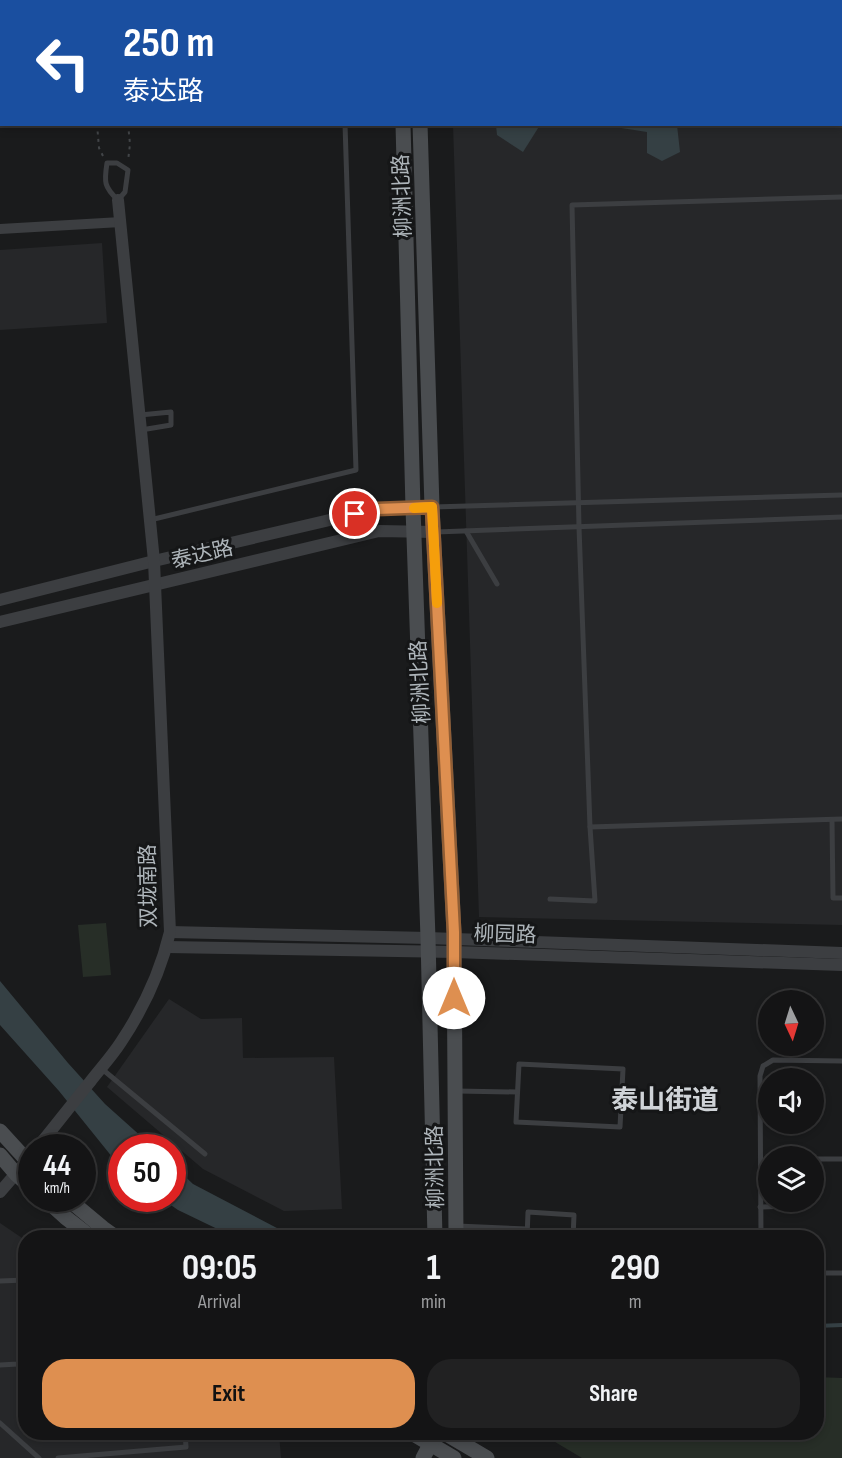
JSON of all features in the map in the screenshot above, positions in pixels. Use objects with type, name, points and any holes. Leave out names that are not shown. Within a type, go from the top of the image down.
[{"type":"main road","name":"柳洲北路","points":[[403,126],[435,1230]]},
{"type":"main road","name":"柳洲北路","points":[[420,126],[433,532],[454,946],[456,1230]]},
{"type":"main road","points":[[0,1131],[18,1149]]},
{"type":"main road","points":[[0,1155],[16,1174]]},
{"type":"main road","points":[[61,1212],[82,1230]]},
{"type":"main road","points":[[84,1212],[106,1230]]},
{"type":"main road","points":[[430,1445],[459,1448],[487,1458]]},
{"type":"street","name":"双垅南路","points":[[48,1134],[122,1041],[154,981],[167,947],[170,932],[154,561],[118,200]]},
{"type":"street","points":[[0,230],[121,222]]},
{"type":"street","name":"泰达路","points":[[0,600],[377,509],[432,507]]},
{"type":"street","name":"泰达路","points":[[0,622],[379,531],[433,532]]},
{"type":"street","name":"柳园路","points":[[170,932],[842,965]]},
{"type":"street","name":"柳园路","points":[[167,947],[428,945]]},
{"type":"street","name":"柳园路","points":[[454,946],[842,953]]},
{"type":"street","points":[[0,1192],[16,1174]]},
{"type":"lane","points":[[150,520],[356,470],[345,126]]},
{"type":"lane","points":[[107,163],[117,163],[128,170],[125,192],[118,200],[108,190],[105,176],[107,163]]},
{"type":"lane","points":[[550,899],[595,901],[590,828],[578,503],[572,206],[842,197]]},
{"type":"lane","points":[[140,415],[171,412],[171,425],[141,430]]},
{"type":"lane","points":[[432,507],[842,495]]},
{"type":"lane","points":[[433,532],[842,517]]},
{"type":"lane","points":[[466,531],[497,585]]},
{"type":"lane","points":[[590,828],[842,819]]},
{"type":"lane","points":[[832,820],[833,898],[842,898]]},
{"type":"lane","points":[[760,1146],[760,1076],[763,1066],[773,1060],[842,1061]]},
{"type":"lane","points":[[519,1064],[623,1069],[620,1127],[516,1122],[517,1092],[519,1064]]},
{"type":"lane","points":[[99,1071],[205,1154]]},
{"type":"lane","points":[[455,1091],[517,1092]]},
{"type":"lane","points":[[824,1159],[842,1159]]},
{"type":"lane","points":[[503,1230],[527,1229],[528,1212],[574,1215],[573,1230]]},
{"type":"lane","points":[[760,1212],[760,1230]]},
{"type":"lane","points":[[824,1273],[842,1273]]},
{"type":"lane","points":[[0,1281],[18,1280]]},
{"type":"lane","points":[[0,1365],[18,1364]]},
{"type":"lane","points":[[0,1423],[18,1439]]},
{"type":"lane","points":[[19,1440],[39,1458]]},
{"type":"lane","points":[[58,1458],[186,1447],[186,1440]]},
{"type":"path","points":[[97,126],[99,148],[107,163]]},
{"type":"path","points":[[128,126],[130,144],[128,170]]},
{"type":"shaded area","points":[[453,126],[842,126],[842,925],[479,917]]},
{"type":"shaded area","points":[[496,126],[539,126],[523,152],[497,135]]},
{"type":"shaded area","points":[[608,126],[677,126],[680,152],[662,161],[647,153],[647,132]]},
{"type":"shaded area","points":[[102,243],[107,323],[0,330],[0,250]]},
{"type":"shaded area","points":[[106,923],[111,975],[83,977],[78,925]]},
{"type":"shaded area","points":[[0,981],[105,1104],[138,1134],[108,1134],[108,1152],[96,1134],[0,1025]]},
{"type":"shaded area","points":[[169,999],[201,1019],[242,1018],[243,1058],[334,1057],[342,1209],[284,1211],[203,1169],[186,1154],[186,1134],[162,1134],[107,1087]]},
{"type":"shaded area","points":[[186,1177],[193,1184],[281,1230],[219,1230],[182,1212],[186,1212]]},
{"type":"shaded area","points":[[0,1223],[18,1235],[18,1440],[280,1440],[281,1458],[0,1458]]},
{"type":"shaded area","points":[[824,1377],[842,1378],[842,1458],[582,1458],[552,1440],[824,1440]]},
{"type":"waterway","points":[[824,1326],[842,1325]]},
{"type":"slow traffic","points":[[414,508],[432,507],[437,603]]},
{"type":"district","name":"泰山街道","points":[[665,1100]]},
{"type":"route","points":[[355,514],[377,509],[432,507],[454,932],[454,998]]}]
